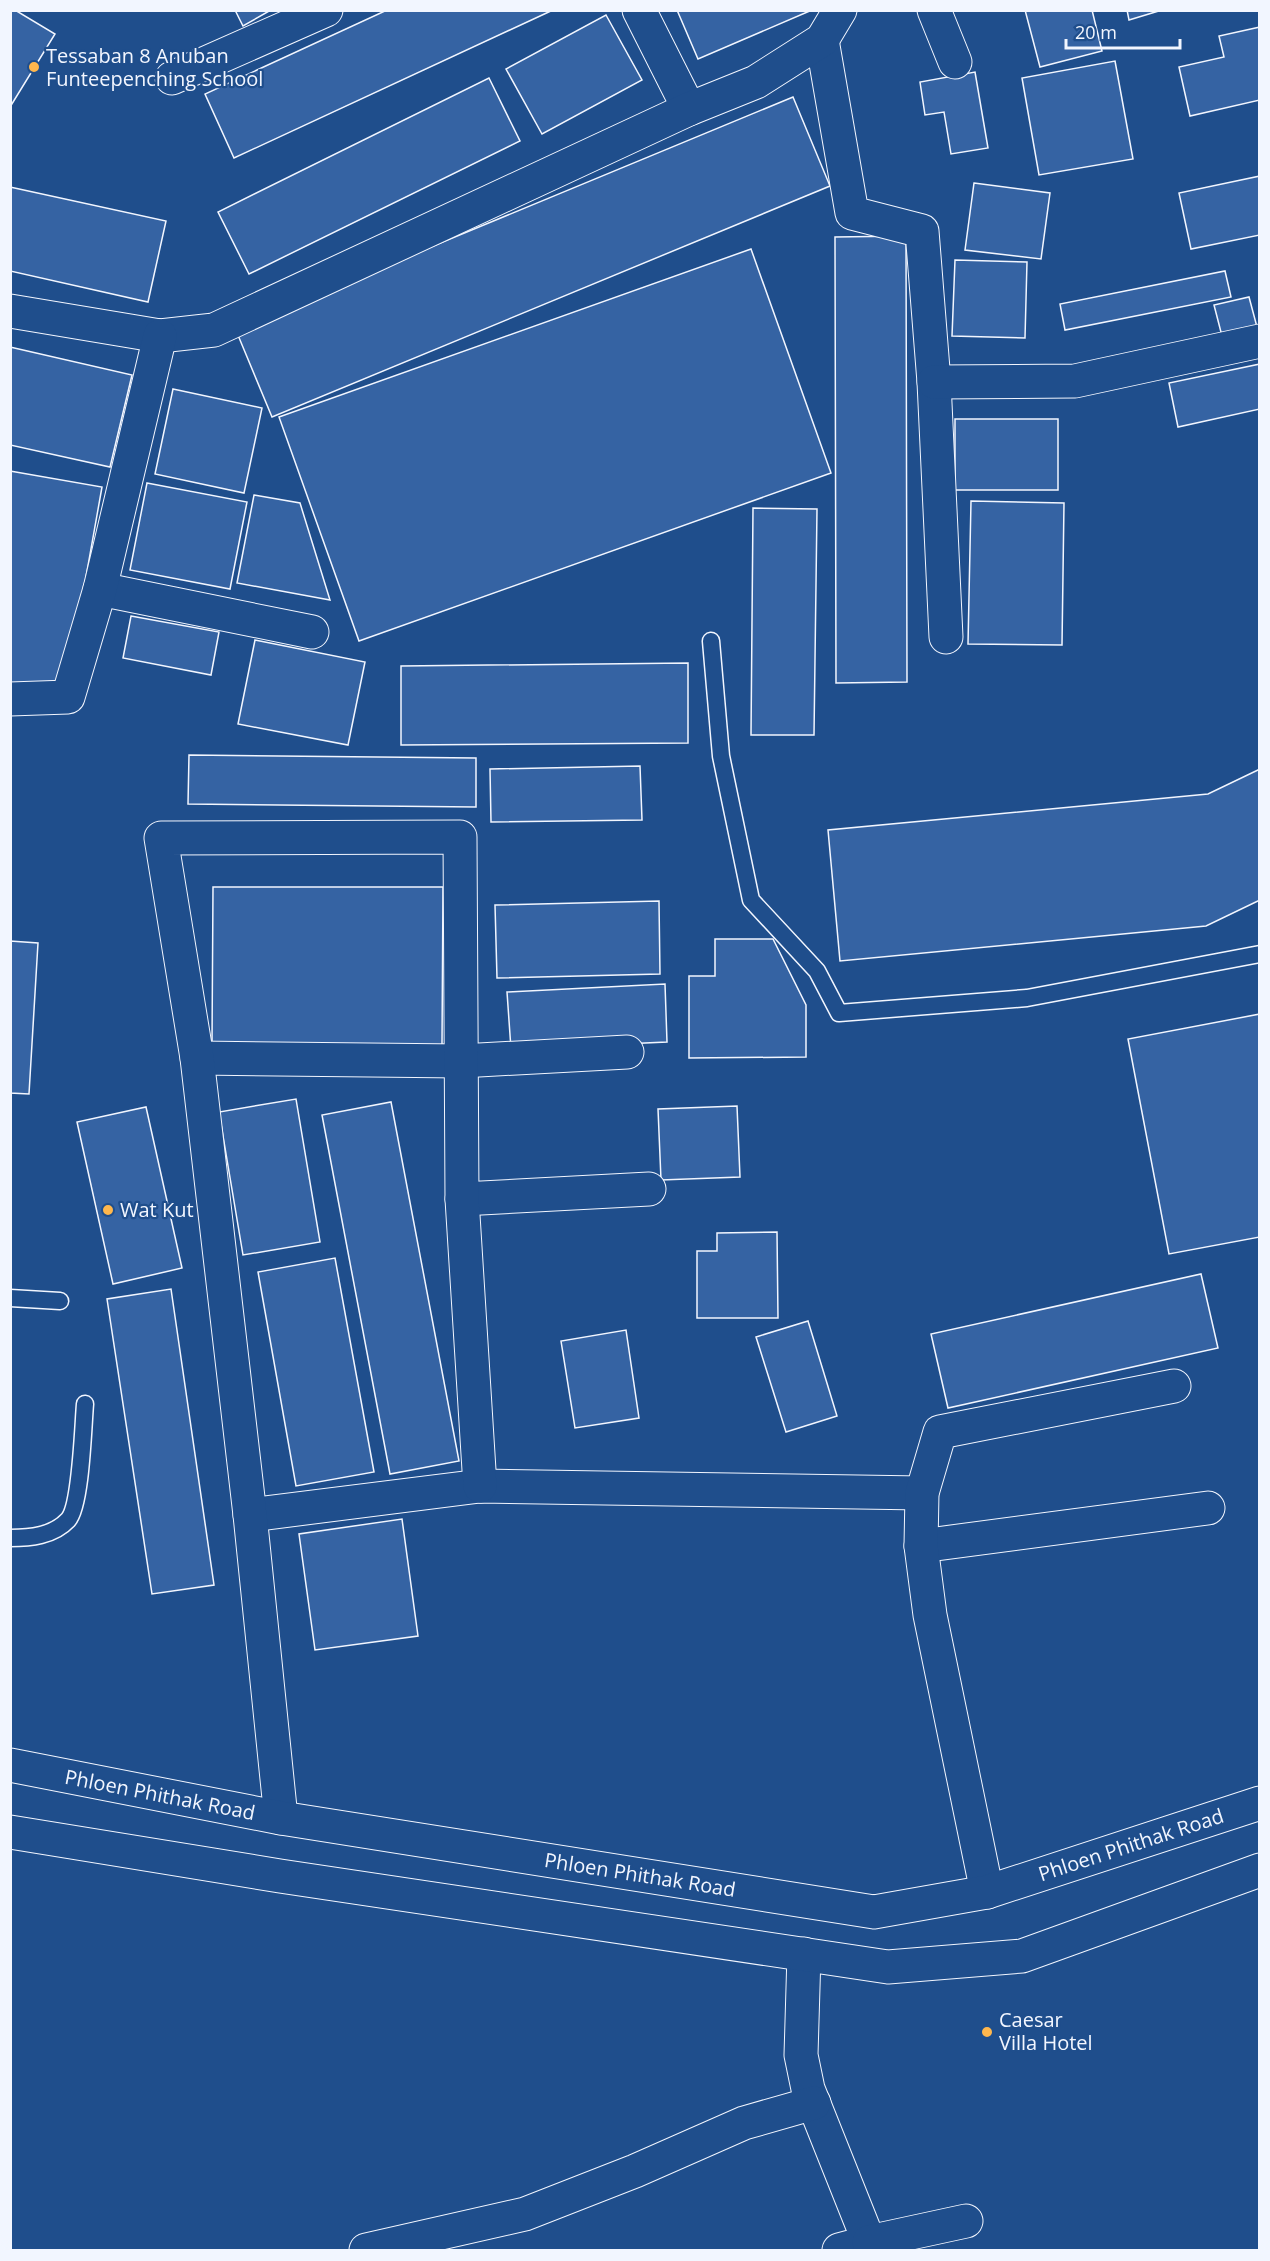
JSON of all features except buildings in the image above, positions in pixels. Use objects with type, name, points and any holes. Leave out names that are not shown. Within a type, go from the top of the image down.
[{"type":"street","points":[[172,78],[326,10]]},
{"type":"street","points":[[639,10],[689,110]]},
{"type":"street","points":[[10,311],[160,336],[214,330],[689,110],[756,82],[822,40],[840,10]]},
{"type":"street","points":[[934,10],[956,62]]},
{"type":"street","points":[[822,40],[852,213],[922,231],[934,382],[946,637]]},
{"type":"street","points":[[10,699],[68,697],[100,589],[160,336]]},
{"type":"street","points":[[934,382],[1075,381],[1260,341]]},
{"type":"street","points":[[100,589],[312,632]]},
{"type":"street","points":[[281,1818],[250,1515],[197,1058],[161,838],[460,837],[462,1199],[480,1486]]},
{"type":"street","points":[[197,1058],[461,1061],[627,1052]]},
{"type":"street","points":[[462,1199],[649,1189]]},
{"type":"street","points":[[987,1892],[930,1615],[921,1546],[922,1493],[940,1432],[1174,1386]]},
{"type":"street","points":[[250,1515],[480,1486],[922,1493]]},
{"type":"street","points":[[921,1546],[1208,1508]]},
{"type":"street","name":"Phloen Phithak Road","points":[[10,1765],[281,1818],[874,1912],[987,1892],[1260,1803]]},
{"type":"street","points":[[10,1832],[280,1876],[888,1967],[1022,1956],[1260,1870]]},
{"type":"street","points":[[804,1954],[801,2055],[808,2089],[814,2103],[854,2246],[966,2221]]},
{"type":"street","points":[[366,2250],[525,2214],[635,2171],[744,2123],[814,2103]]},
{"type":"lane","points":[[711,641],[721,756],[751,900],[817,971],[838,1013],[1027,998],[1260,954]]},
{"type":"lane","points":[[10,1298],[60,1301]]},
{"type":"lane","points":[[10,1538],[48,1534],[69,1519],[77,1495],[85,1404]]},
{"type":"place","name":"Tessaban 8 Anuban Funteepenching School","points":[[34,67]]},
{"type":"place","name":"Wat Kut","points":[[108,1210]]},
{"type":"place","name":"Caesar Villa Hotel","points":[[987,2032]]}]
